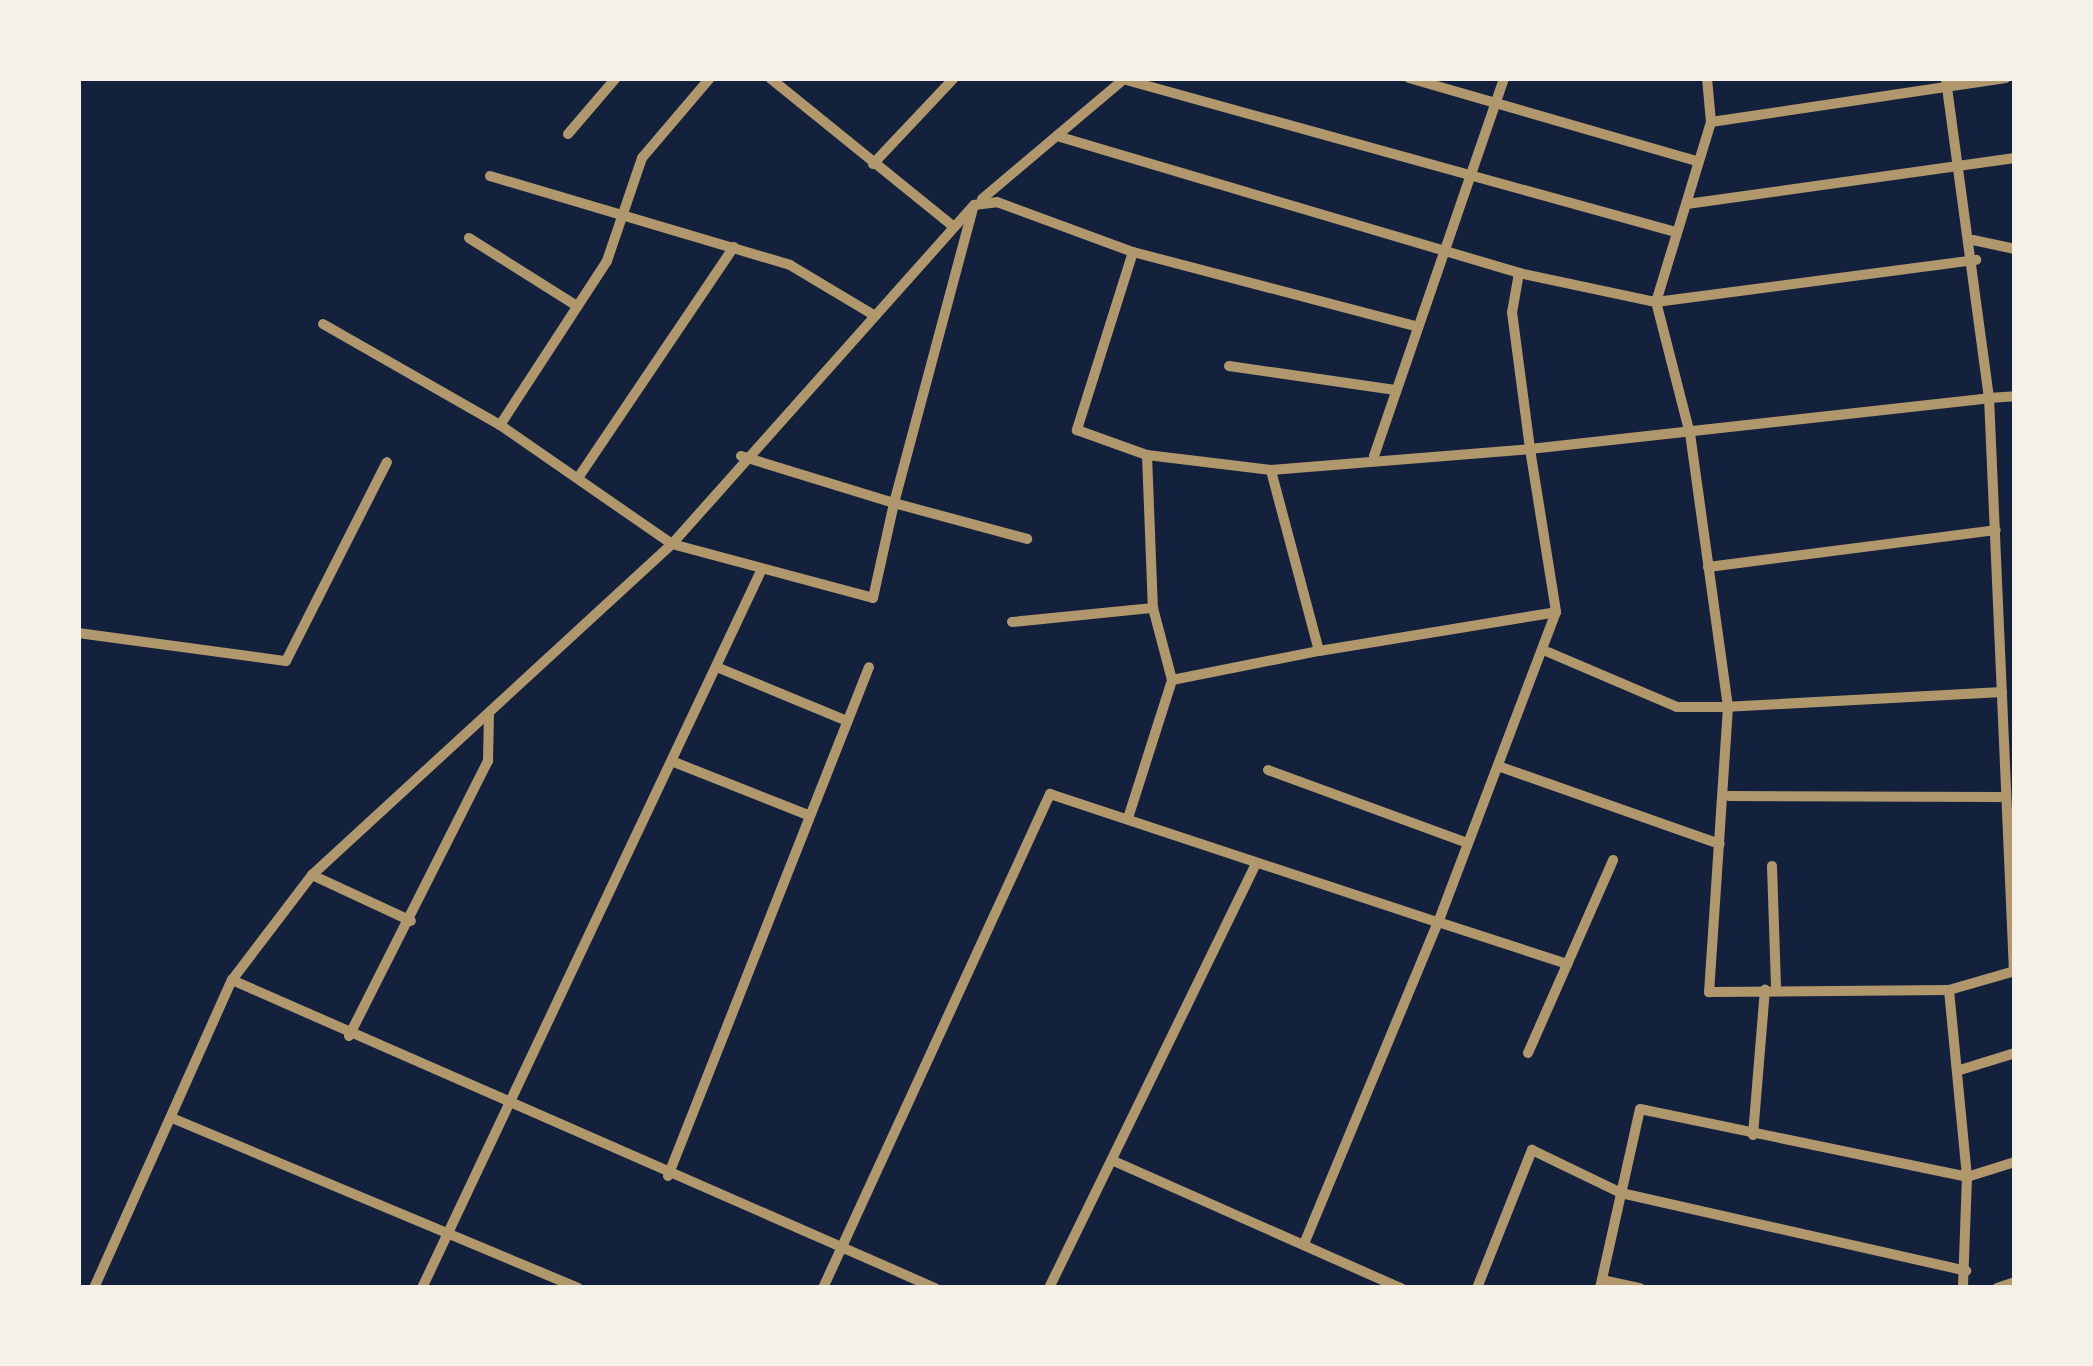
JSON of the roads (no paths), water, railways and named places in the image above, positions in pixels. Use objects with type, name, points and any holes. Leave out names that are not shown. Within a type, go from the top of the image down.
[{"type":"street","points":[[568,134],[616,78]]},
{"type":"street","points":[[500,425],[578,306],[629,216],[642,158],[710,78]]},
{"type":"street","points":[[770,78],[952,226]]},
{"type":"street","points":[[873,164],[954,78]]},
{"type":"street","points":[[1408,78],[1697,161]]},
{"type":"street","points":[[1374,456],[1439,250],[1478,172],[1504,78]]},
{"type":"street","points":[[1707,78],[1711,122],[1656,302],[1690,434],[1728,707],[1730,796],[1720,844],[1709,992],[1948,990],[2014,972],[2000,797],[2002,692],[1989,398],[1976,260],[1946,81]]},
{"type":"street","points":[[1711,122],[1946,81],[2006,78]]},
{"type":"street","points":[[94,1288],[232,980],[312,875],[672,544],[741,456],[952,226],[1122,79],[1478,172],[1676,232]]},
{"type":"street","points":[[1057,136],[1519,273],[1656,302],[1976,260]]},
{"type":"street","points":[[1687,204],[2015,158]]},
{"type":"street","points":[[490,176],[734,247],[872,314]]},
{"type":"street","points":[[978,202],[1132,251],[1415,326]]},
{"type":"street","points":[[323,324],[580,475],[672,544],[760,572],[873,598],[978,202]]},
{"type":"street","points":[[470,238],[578,306]]},
{"type":"street","points":[[1973,241],[2015,249]]},
{"type":"street","points":[[580,475],[734,247]]},
{"type":"street","points":[[1132,251],[1074,418],[1084,436],[1147,455],[1271,470],[1374,456],[1530,449],[1690,434],[2015,396]]},
{"type":"street","points":[[1305,1241],[1548,652],[1556,612],[1512,312],[1519,273]]},
{"type":"street","points":[[1229,366],[1395,389]]},
{"type":"street","points":[[1129,815],[1172,680],[1153,608],[1147,455]]},
{"type":"street","points":[[741,456],[1027,539]]},
{"type":"street","points":[[78,633],[286,661],[386,462]]},
{"type":"street","points":[[1271,470],[1319,651]]},
{"type":"street","points":[[1708,566],[1996,530]]},
{"type":"street","points":[[422,1288],[719,668],[760,572]]},
{"type":"street","points":[[1012,622],[1153,608]]},
{"type":"street","points":[[1172,680],[1556,612]]},
{"type":"street","points":[[1548,652],[1677,706],[2002,692]]},
{"type":"street","points":[[668,1176],[869,667]]},
{"type":"street","points":[[719,668],[847,721]]},
{"type":"street","points":[[350,1036],[492,752],[489,714]]},
{"type":"street","points":[[674,762],[808,814]]},
{"type":"street","points":[[1498,766],[1720,844]]},
{"type":"street","points":[[1268,770],[1467,843]]},
{"type":"street","points":[[823,1288],[845,1251],[1050,794],[1129,815],[1256,863],[1567,964]]},
{"type":"street","points":[[1730,796],[2000,797]]},
{"type":"street","points":[[1528,1053],[1612,860]]},
{"type":"street","points":[[1049,1288],[1116,1162],[1256,863]]},
{"type":"street","points":[[1753,1135],[1771,989],[1772,866]]},
{"type":"street","points":[[312,875],[410,921]]},
{"type":"street","points":[[232,980],[668,1176],[935,1288]]},
{"type":"street","points":[[1948,990],[1960,1070],[1967,1177],[1964,1288]]},
{"type":"street","points":[[1960,1070],[2015,1053]]},
{"type":"street","points":[[1640,1288],[1601,1284],[1640,1109],[1967,1177],[2015,1162]]},
{"type":"street","points":[[172,1118],[448,1228],[578,1288]]},
{"type":"street","points":[[1477,1288],[1532,1150],[1621,1193],[1966,1271]]},
{"type":"street","points":[[1116,1162],[1305,1241],[1401,1288]]},
{"type":"street","points":[[1997,1288],[2015,1282]]}]
